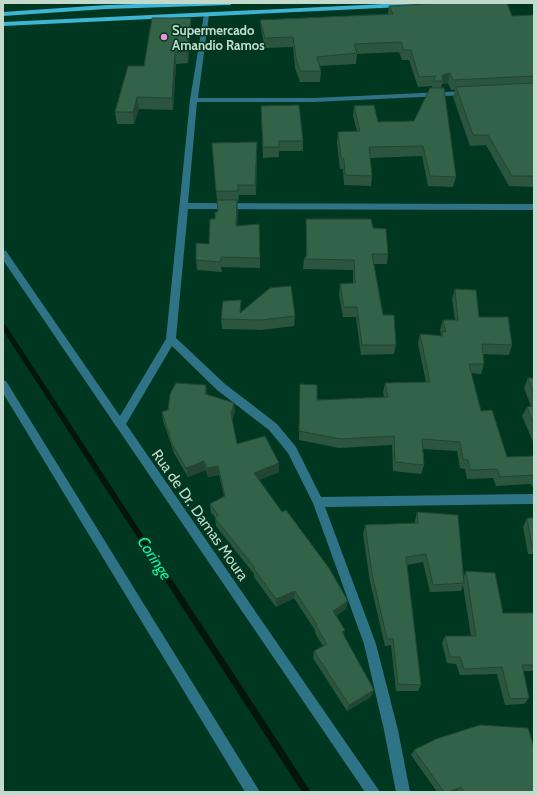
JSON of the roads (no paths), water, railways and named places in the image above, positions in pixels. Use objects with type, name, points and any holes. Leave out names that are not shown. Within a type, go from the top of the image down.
[{"type":"main road","points":[[3,14],[106,5],[230,3]]},
{"type":"main road","points":[[3,24],[444,3]]},
{"type":"street","points":[[120,425],[171,339],[194,100],[206,15]]},
{"type":"street","points":[[194,100],[313,100],[471,93]]},
{"type":"street","points":[[185,206],[534,207]]},
{"type":"street","name":"Rua de Dr. Damas Moura","points":[[3,253],[373,792]]},
{"type":"street","points":[[171,339],[221,387],[273,427],[292,450],[318,502],[370,644],[391,730],[403,792]]},
{"type":"street","points":[[3,384],[253,792]]},
{"type":"street","points":[[318,502],[534,499]]},
{"type":"waterway","name":"Coringe","points":[[3,325],[307,792]]},
{"type":"place","name":"Supermercado Amandio Ramos","points":[[164,37]]}]
